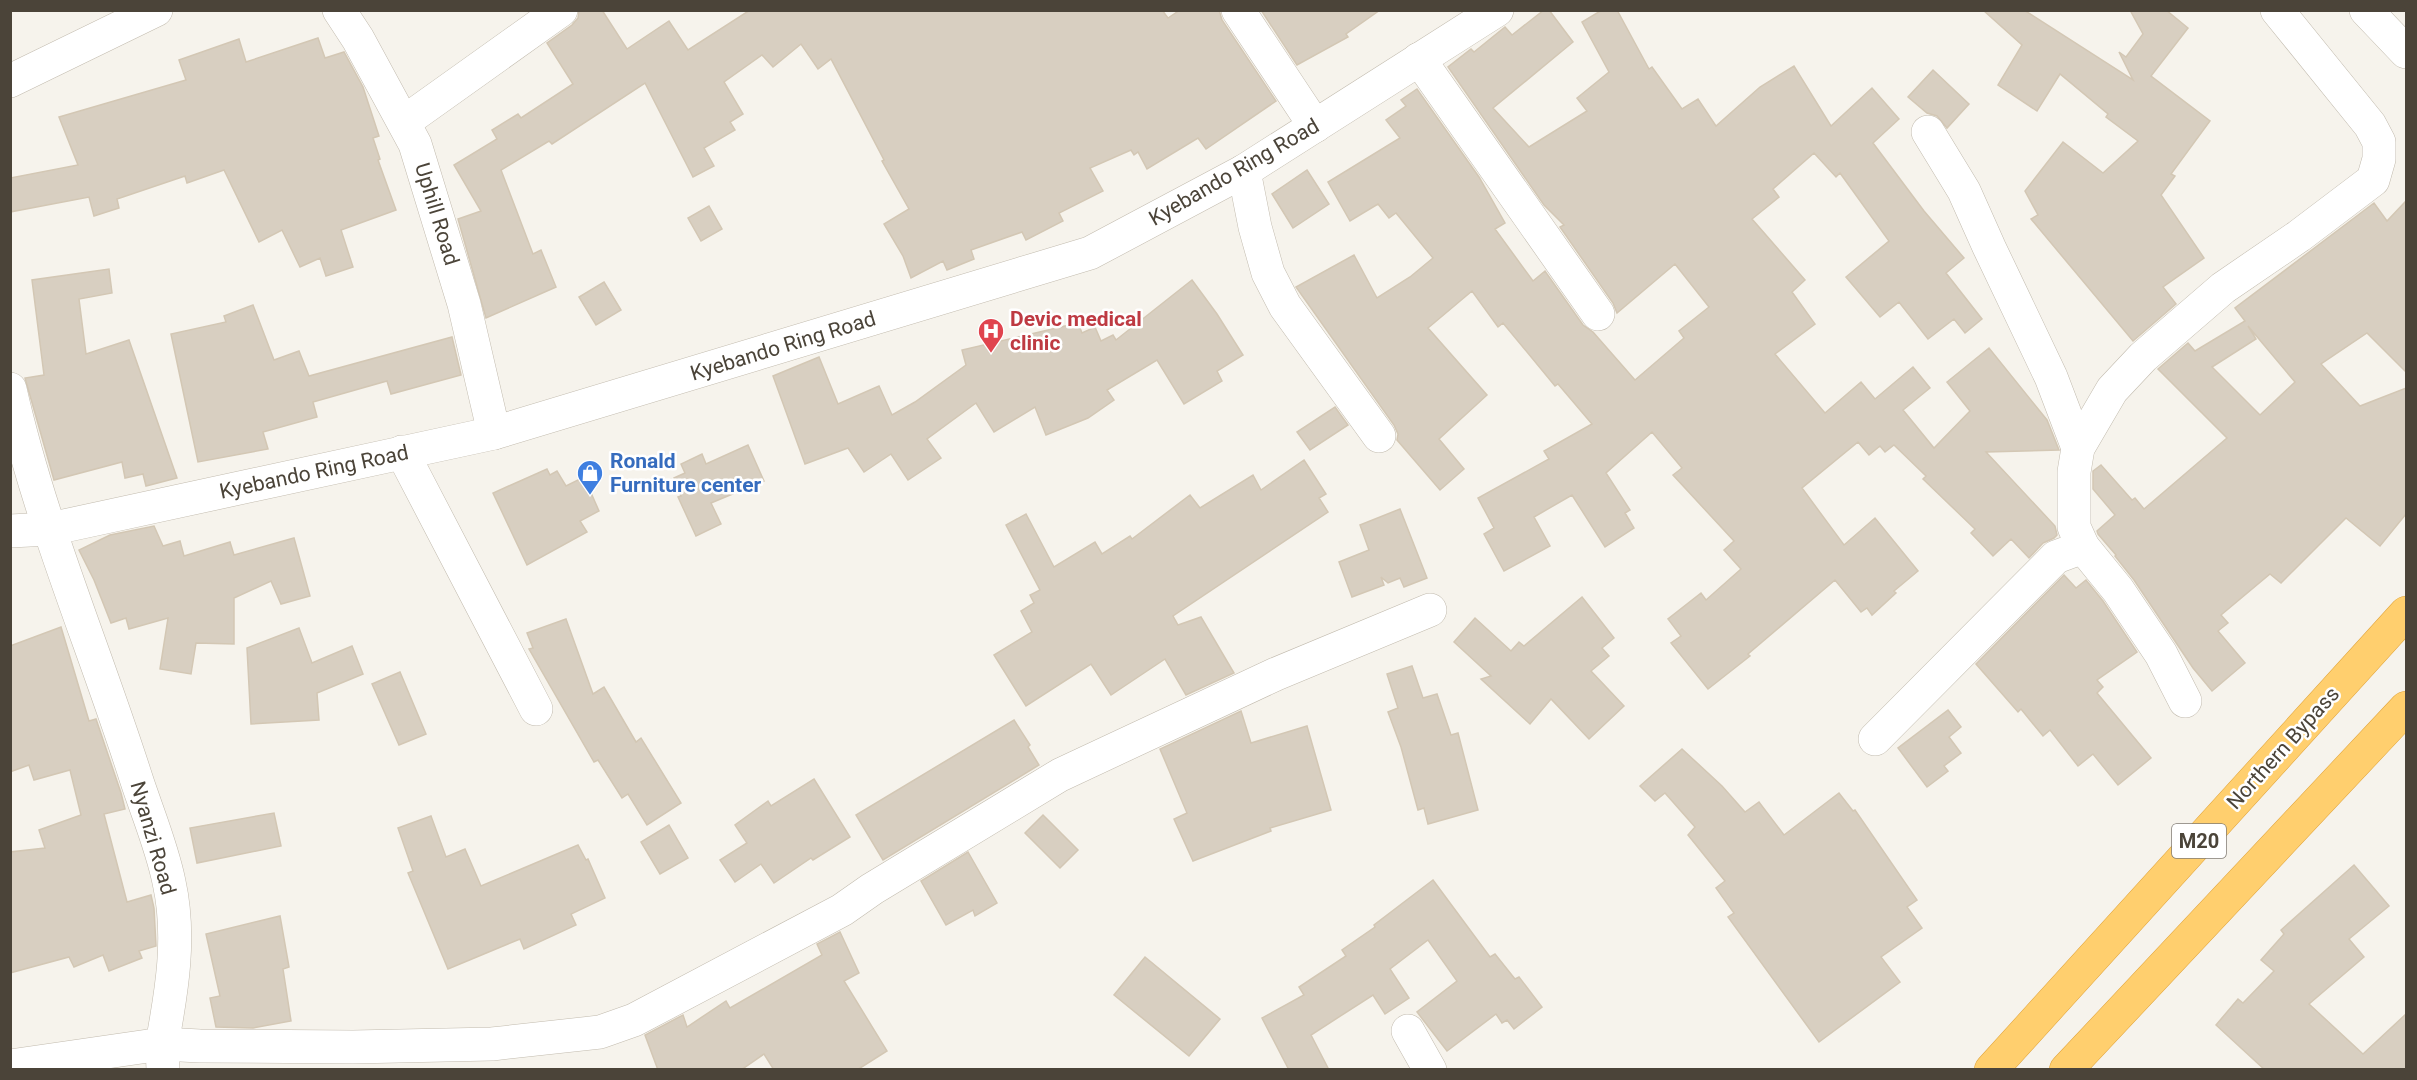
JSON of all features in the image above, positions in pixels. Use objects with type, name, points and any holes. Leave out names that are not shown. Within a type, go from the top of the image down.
[{"type":"highway","name":"Northern Bypass","points":[[1991,1070],[2406,613]]},
{"type":"highway","name":"M20","points":[[2066,1070],[2406,708]]},
{"type":"street","points":[[10,81],[156,10]]},
{"type":"street","name":"Uphill Road","points":[[339,10],[358,39],[415,144],[464,304],[494,433]]},
{"type":"street","points":[[404,122],[561,10]]},
{"type":"street","points":[[1238,10],[1316,126]]},
{"type":"street","name":"Kyebando Ring Road","points":[[10,531],[50,529],[494,433],[1090,253],[1244,171],[1497,10]]},
{"type":"street","points":[[2185,701],[2161,654],[2118,590],[2083,547],[2074,527],[2074,472],[2078,448],[2112,390],[2143,357],[2223,288],[2299,236],[2373,180],[2379,159],[2379,142],[2370,125],[2277,10]]},
{"type":"street","points":[[2366,10],[2406,52]]},
{"type":"street","points":[[1419,59],[1598,314]]},
{"type":"street","points":[[1928,132],[1964,190],[2051,377],[2078,448]]},
{"type":"street","points":[[1244,171],[1255,226],[1268,273],[1285,306],[1379,435]]},
{"type":"street","name":"Nyanzi Road","points":[[10,389],[50,529],[118,722],[169,882],[175,939],[174,985],[163,1057]]},
{"type":"street","points":[[402,452],[536,709]]},
{"type":"street","points":[[1875,739],[2056,557],[2083,547]]},
{"type":"street","points":[[10,1066],[341,1047],[492,1044],[600,1032],[634,1020],[842,910],[872,889],[1060,775],[1276,674],[1431,610]]},
{"type":"street","points":[[1408,1031],[1430,1070]]},
{"type":"building","points":[[579,10],[602,10],[627,49],[669,21],[688,50],[750,10],[1162,10],[1168,18],[1180,10],[1219,10],[1222,20],[1276,101],[1206,149],[1198,138],[1147,169],[1138,152],[1134,155],[1131,150],[1090,168],[1103,191],[1059,213],[1063,221],[1026,240],[1022,232],[971,250],[974,259],[947,270],[943,261],[911,278],[903,256],[884,224],[909,209],[882,161],[884,160],[831,59],[818,69],[801,44],[773,67],[762,55],[724,82],[743,114],[730,122],[735,130],[704,148],[714,166],[693,177],[645,83],[552,144],[549,141],[501,170],[533,254],[541,250],[556,287],[486,318],[458,219],[481,211],[454,165],[497,139],[492,130],[518,114],[521,118],[573,84],[547,43],[572,25],[578,18]]},
{"type":"building","points":[[1261,10],[1380,10],[1346,34],[1348,37],[1297,65]]},
{"type":"building","points":[[1544,10],[1549,10],[1573,42],[1493,108],[1529,147],[1587,111],[1577,98],[1609,72],[1582,22],[1602,10],[1617,10],[1649,69],[1652,67],[1682,109],[1698,99],[1716,126],[1760,87],[1794,66],[1831,126],[1872,88],[1899,119],[1873,143],[1924,211],[1964,258],[1946,273],[1982,319],[1965,333],[1954,319],[1928,339],[1899,302],[1880,317],[1846,277],[1889,241],[1840,173],[1836,177],[1814,153],[1773,189],[1779,197],[1752,219],[1805,280],[1792,292],[1815,324],[1775,354],[1825,413],[1861,382],[1875,399],[1913,367],[1930,388],[1903,410],[1934,448],[1970,411],[1947,382],[1989,348],[2047,420],[2059,450],[1986,452],[2055,526],[2057,535],[2054,538],[2043,543],[2029,558],[2011,539],[1993,556],[1971,533],[1975,529],[1923,479],[1926,476],[1894,445],[1885,452],[1880,446],[1869,455],[1858,442],[1802,488],[1844,545],[1875,518],[1918,571],[1894,591],[1896,593],[1872,615],[1867,608],[1861,612],[1835,580],[1748,654],[1750,656],[1708,689],[1671,643],[1681,636],[1668,619],[1701,593],[1706,600],[1741,569],[1724,550],[1734,541],[1673,475],[1682,468],[1652,432],[1606,473],[1630,510],[1625,513],[1634,528],[1605,547],[1572,495],[1534,517],[1550,546],[1504,571],[1484,534],[1494,528],[1478,498],[1549,459],[1544,451],[1592,424],[1558,384],[1555,386],[1503,323],[1498,327],[1472,291],[1428,328],[1487,395],[1439,439],[1464,469],[1440,490],[1397,440],[1398,434],[1394,425],[1296,287],[1354,255],[1377,298],[1410,277],[1433,258],[1396,213],[1389,218],[1378,204],[1350,221],[1328,182],[1400,138],[1386,120],[1406,106],[1401,100],[1417,89],[1479,177],[1505,223],[1495,229],[1533,281],[1545,271],[1583,325],[1593,332],[1635,380],[1684,338],[1679,331],[1709,307],[1675,264],[1617,313],[1613,303],[1560,227],[1564,225],[1544,205],[1448,67],[1471,49],[1474,52],[1505,27],[1512,35]]},
{"type":"building","points":[[1983,10],[2024,10],[2133,80],[2119,52],[2126,57],[2143,34],[2130,10],[2166,10],[2188,28],[2151,76],[2210,121],[2171,174],[2175,176],[2161,195],[2204,258],[2163,287],[2176,304],[2133,341],[2031,219],[2038,215],[2025,191],[2063,142],[2103,173],[2138,141],[2106,117],[2108,114],[2060,74],[2037,111],[1998,85],[2022,45]]},
{"type":"building","points":[[318,38],[325,58],[344,52],[363,87],[379,136],[373,138],[380,159],[378,160],[396,210],[341,230],[353,267],[326,276],[320,258],[300,267],[282,230],[259,242],[224,170],[187,183],[185,176],[117,199],[119,208],[94,216],[89,197],[10,212],[10,178],[78,165],[59,117],[186,80],[179,60],[239,39],[246,62]]},
{"type":"building","points":[[1933,70],[1969,104],[1947,128],[1937,116],[1927,113],[1908,97]]},
{"type":"building","points":[[1307,170],[1329,204],[1293,228],[1272,194]]},
{"type":"building","points":[[2406,201],[2406,372],[2367,333],[2321,364],[2360,406],[2406,388],[2406,514],[2380,546],[2346,518],[2281,583],[2270,574],[2221,615],[2228,623],[2218,631],[2245,663],[2212,691],[2193,668],[2116,555],[2098,534],[2097,531],[2115,515],[2093,489],[2093,471],[2101,465],[2132,500],[2135,498],[2144,509],[2227,438],[2158,369],[2188,343],[2195,351],[2245,321],[2235,308],[2374,203],[2387,221]],"holes":[[[2248,326],[2295,382],[2260,415],[2212,367],[2256,339]]]},
{"type":"building","points":[[709,206],[722,229],[701,241],[688,218]]},
{"type":"building","points":[[109,269],[112,293],[79,299],[86,354],[129,340],[177,478],[146,486],[143,474],[125,478],[122,462],[54,480],[25,378],[44,375],[32,280]]},
{"type":"building","points":[[1192,280],[1243,355],[1217,371],[1222,381],[1184,404],[1157,360],[1107,390],[1114,400],[1088,418],[1046,435],[1035,407],[994,432],[976,403],[927,439],[941,458],[908,480],[891,454],[864,472],[848,448],[805,464],[773,376],[819,357],[838,404],[879,386],[892,415],[915,402],[966,365],[962,350],[1078,323],[1082,333],[1095,327],[1101,341],[1113,335],[1116,340]]},
{"type":"building","points":[[604,282],[621,310],[596,325],[579,297]]},
{"type":"building","points":[[253,305],[274,360],[299,351],[309,376],[452,337],[461,375],[391,394],[387,381],[313,402],[317,417],[263,432],[268,449],[198,462],[171,334],[226,322],[224,316]]},
{"type":"building","points":[[1335,407],[1348,425],[1310,450],[1297,432]]},
{"type":"building","points":[[748,445],[764,481],[711,503],[721,524],[696,536],[678,497],[681,496],[674,478],[685,473],[681,464],[702,454],[706,464]]},
{"type":"building","points":[[1304,460],[1326,494],[1319,498],[1328,512],[1173,616],[1178,625],[1201,617],[1234,673],[1186,695],[1165,659],[1111,695],[1091,664],[1026,706],[994,655],[1032,632],[1021,611],[1034,603],[1030,595],[1040,590],[1006,525],[1026,514],[1054,567],[1095,542],[1102,554],[1130,536],[1132,539],[1190,495],[1200,508],[1253,475],[1261,490]]},
{"type":"building","points":[[547,469],[550,475],[557,471],[566,486],[584,477],[599,511],[580,521],[587,532],[527,565],[493,493]]},
{"type":"building","points":[[1400,509],[1427,578],[1404,587],[1400,578],[1388,583],[1381,577],[1384,585],[1352,597],[1339,562],[1369,550],[1360,525]]},
{"type":"building","points":[[154,526],[163,546],[180,541],[184,556],[230,542],[234,555],[294,538],[310,596],[281,604],[271,581],[234,598],[234,644],[196,643],[191,674],[160,669],[168,618],[129,629],[126,618],[111,623],[79,550],[110,535]]},
{"type":"building","points":[[2064,575],[2076,588],[2086,580],[2137,652],[2097,680],[2103,687],[2097,693],[2151,758],[2118,785],[2093,754],[2078,766],[2050,730],[2043,736],[2021,709],[2018,712],[1976,664]]},
{"type":"building","points":[[1582,597],[1614,638],[1602,648],[1609,656],[1591,671],[1624,706],[1589,739],[1551,699],[1530,724],[1481,679],[1491,676],[1454,642],[1475,618],[1511,651],[1519,642],[1524,646]]},
{"type":"building","points":[[566,619],[593,694],[604,687],[636,742],[641,738],[681,803],[647,825],[628,794],[622,798],[598,760],[594,762],[529,649],[533,648],[527,633]]},
{"type":"building","points":[[61,627],[89,721],[96,719],[125,809],[104,814],[127,902],[151,895],[156,946],[139,951],[142,958],[109,971],[103,955],[74,967],[69,957],[10,973],[10,852],[45,848],[39,830],[81,815],[70,770],[34,780],[29,765],[10,772],[10,646]]},
{"type":"building","points":[[299,628],[312,663],[352,646],[363,674],[317,693],[319,720],[251,724],[247,648]]},
{"type":"building","points":[[1412,666],[1423,698],[1437,694],[1451,735],[1458,733],[1478,810],[1428,824],[1424,808],[1418,810],[1401,747],[1388,712],[1398,708],[1387,674]]},
{"type":"building","points":[[400,672],[426,734],[399,745],[372,684]]},
{"type":"building","points":[[1948,710],[1961,727],[1949,737],[1961,753],[1944,766],[1948,771],[1927,787],[1898,748]]},
{"type":"building","points":[[1241,711],[1251,743],[1307,726],[1331,810],[1270,828],[1271,831],[1193,861],[1174,819],[1187,813],[1160,749]]},
{"type":"building","points":[[1014,720],[1030,745],[1028,747],[1039,765],[883,860],[856,815]]},
{"type":"building","points":[[1682,749],[1722,786],[1745,812],[1759,802],[1784,835],[1839,793],[1853,811],[1855,810],[1917,900],[1907,907],[1922,928],[1881,957],[1900,982],[1819,1042],[1728,917],[1734,913],[1716,888],[1725,881],[1688,835],[1695,827],[1665,793],[1655,801],[1640,786]]},
{"type":"building","points":[[814,779],[850,837],[813,860],[811,858],[774,883],[761,864],[735,882],[720,860],[747,843],[735,825],[768,801],[771,806]]},
{"type":"building","points":[[274,813],[281,846],[197,863],[190,828]]},
{"type":"building","points":[[1043,815],[1078,850],[1060,868],[1025,833]]},
{"type":"building","points":[[431,816],[446,857],[465,849],[481,886],[578,845],[586,860],[588,859],[605,898],[571,914],[576,925],[524,949],[520,939],[448,969],[408,873],[413,871],[398,828]]},
{"type":"building","points":[[669,825],[688,858],[660,874],[641,842]]},
{"type":"building","points":[[968,852],[997,903],[975,916],[973,910],[946,925],[921,881]]},
{"type":"building","points":[[2354,865],[2389,906],[2349,939],[2364,957],[2309,1004],[2363,1054],[2406,1014],[2406,1070],[2265,1070],[2216,1025],[2238,999],[2243,1003],[2274,971],[2261,960],[2284,934],[2281,930]]},
{"type":"building","points":[[1433,880],[1490,957],[1495,954],[1515,979],[1519,977],[1542,1007],[1514,1029],[1507,1020],[1502,1023],[1496,1014],[1447,1051],[1417,1012],[1457,981],[1428,940],[1390,969],[1409,998],[1385,1014],[1373,995],[1311,1035],[1329,1070],[1289,1070],[1262,1018],[1304,995],[1299,987],[1346,956],[1342,950],[1375,927],[1374,925]]},
{"type":"building","points":[[280,916],[289,967],[283,969],[291,1021],[253,1028],[216,1027],[210,998],[220,996],[206,934]]},
{"type":"building","points":[[840,932],[859,973],[844,981],[887,1051],[857,1070],[774,1070],[764,1054],[741,1070],[658,1070],[645,1035],[683,1015],[687,1027],[726,1001],[730,1008],[822,955],[817,944]]},
{"type":"building","points":[[1145,957],[1220,1019],[1189,1056],[1114,995]]},
{"type":"place","name":"Devic medical clinic","points":[[991,354]]},
{"type":"place","name":"Ronald Furniture center","points":[[590,496]]}]
